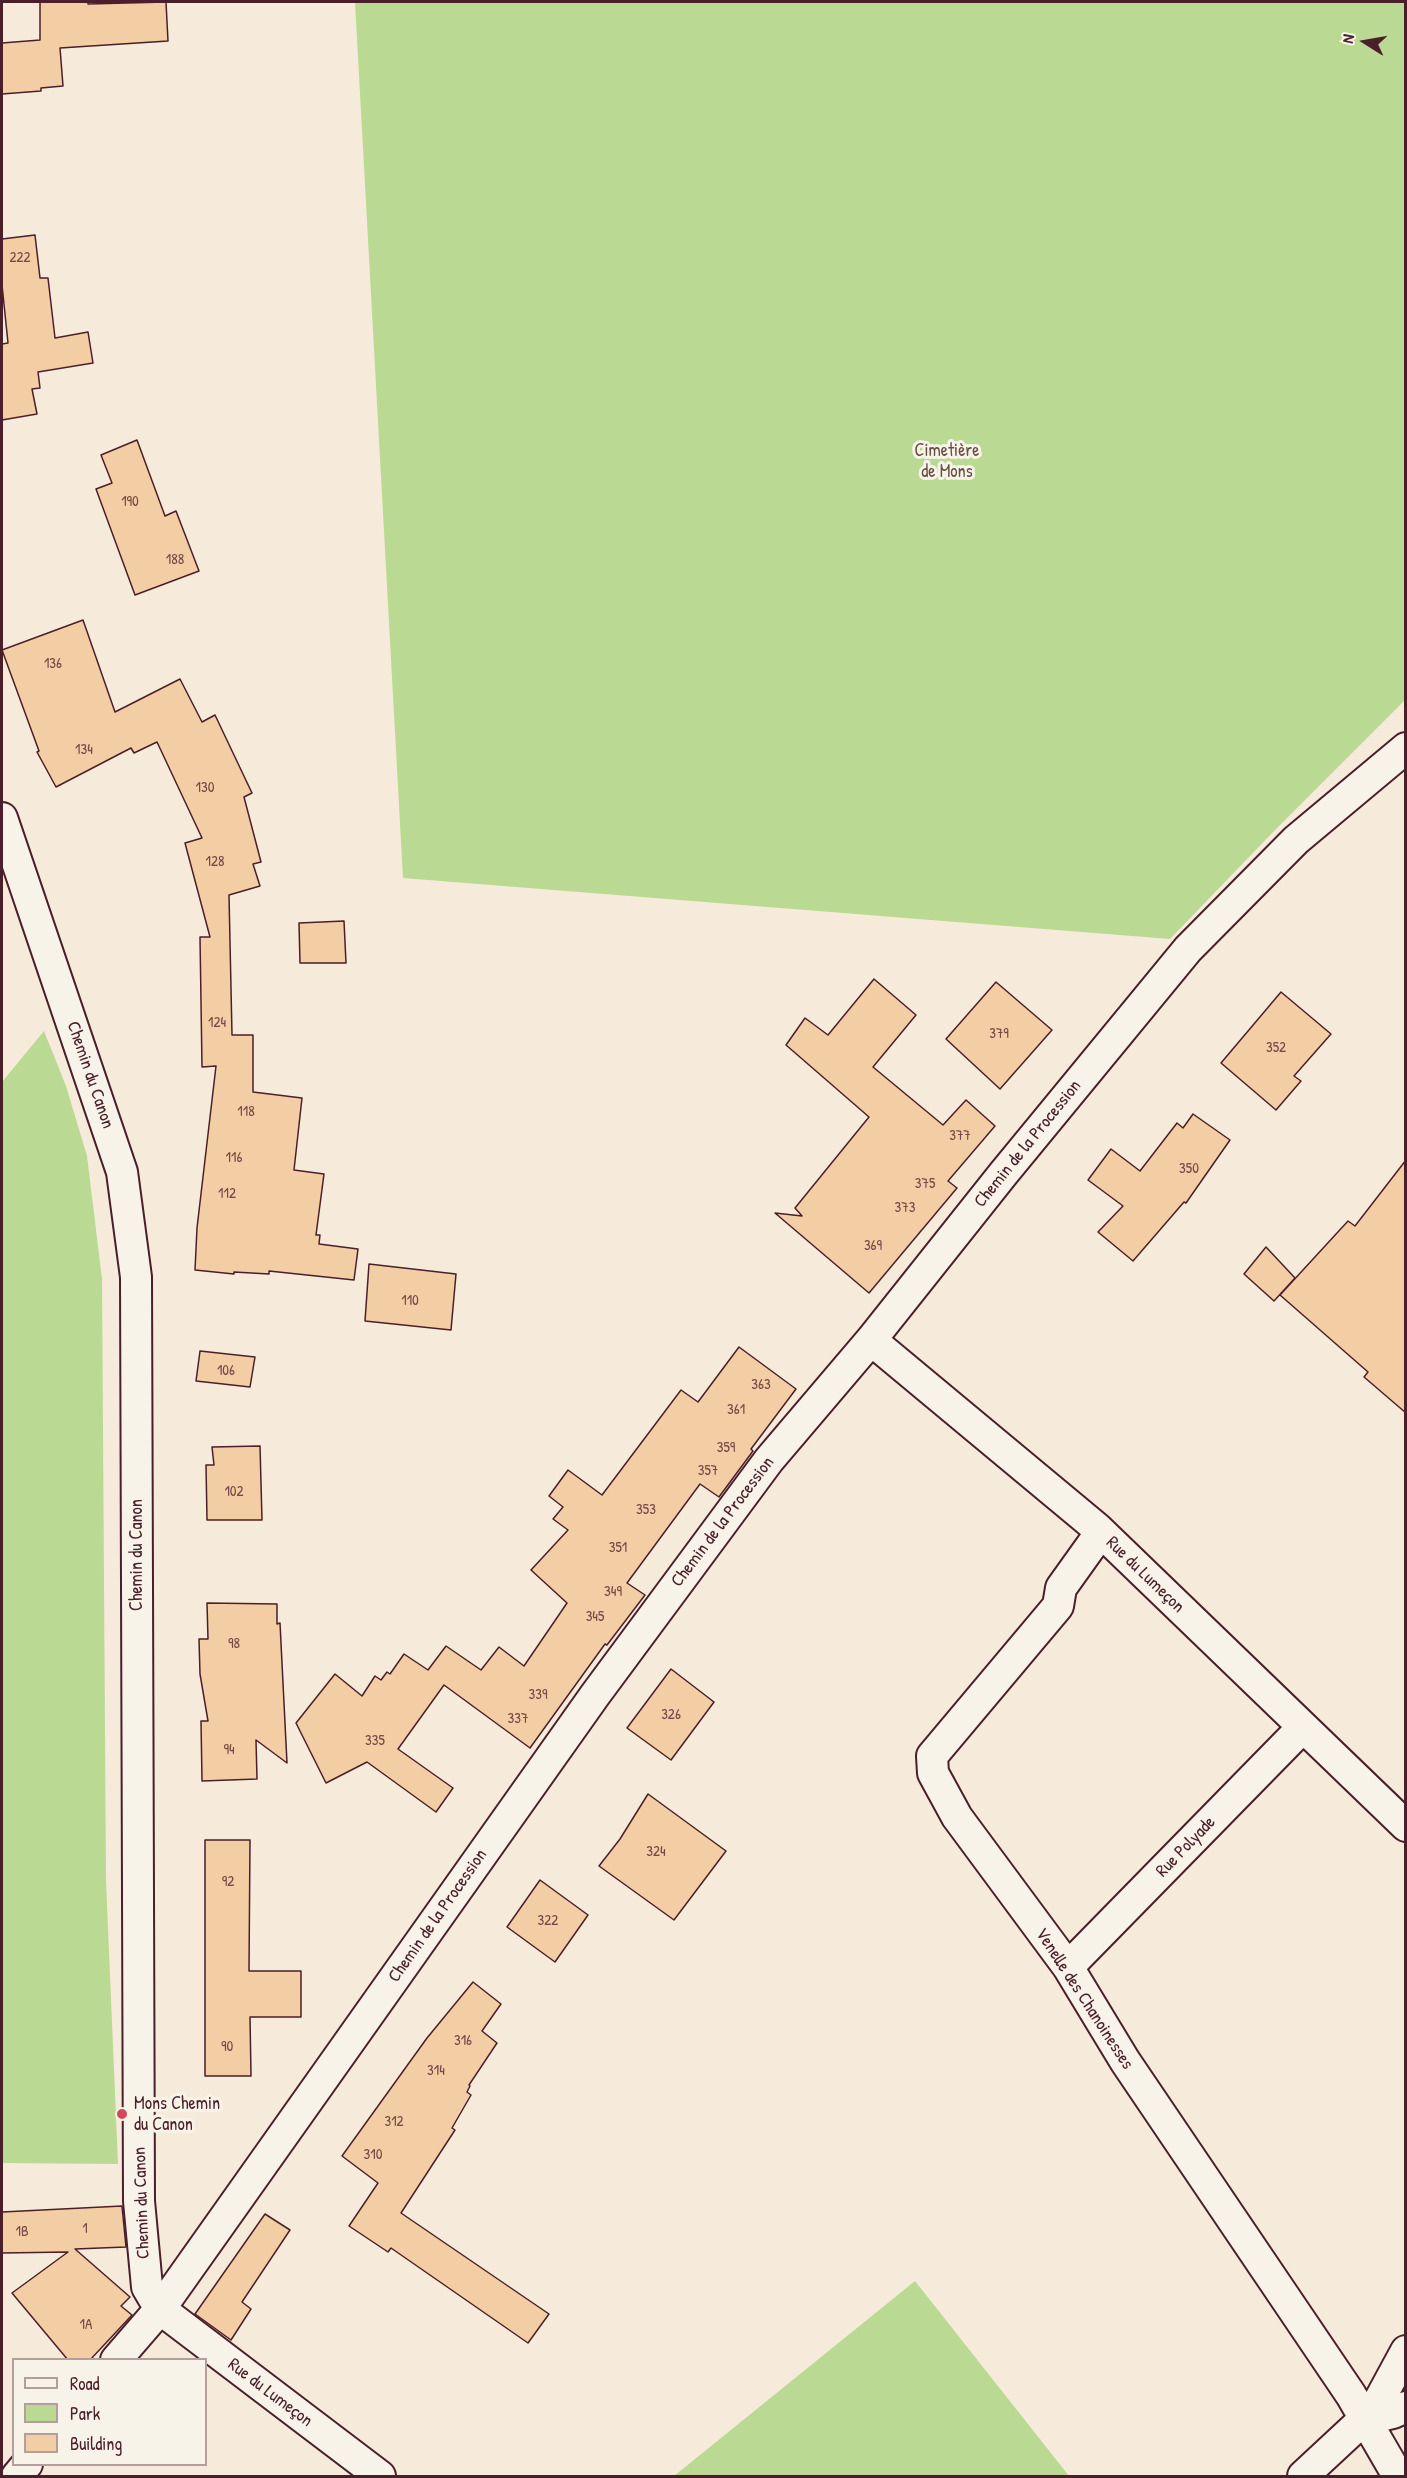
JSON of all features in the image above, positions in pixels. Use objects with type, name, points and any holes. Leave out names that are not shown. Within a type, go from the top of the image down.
[{"type":"street","name":"Chemin de la Procession","points":[[118,2358],[160,2308],[602,1686],[769,1460],[871,1340],[1010,1164],[1188,949],[1296,840],[1406,748]]},
{"type":"street","name":"Chemin du Canon","points":[[2,818],[122,1172],[136,1277],[139,2201],[147,2287],[160,2308]]},
{"type":"street","name":"Rue du Lumeçon","points":[[871,1340],[1101,1532],[1406,1826]]},
{"type":"street","name":"Venelle des Chanoinesses","points":[[1101,1532],[1061,1588],[1058,1606],[932,1756],[933,1773],[957,1817],[1068,1967],[1125,2061],[1344,2386],[1398,2476]]},
{"type":"street","name":"Rue Polyade","points":[[1068,1967],[1303,1727]]},
{"type":"street","name":"Rue du Lumeçon","points":[[160,2308],[380,2476]]},
{"type":"street","points":[[1302,2476],[1374,2410],[1406,2351]]},
{"type":"street","points":[[1364,2420],[1393,2413],[1406,2407]]},
{"type":"green space","name":"Cimetière de Mons","points":[[355,2],[1405,2],[1405,700],[1170,939],[403,878]]},
{"type":"green space","points":[[44,1031],[66,1086],[87,1156],[102,1279],[106,1881],[118,2164],[2,2163],[2,1082]]},
{"type":"green space","points":[[915,2281],[1069,2476],[674,2476]]},
{"type":"building","points":[[40,2],[88,2],[88,4],[166,2],[168,41],[60,48],[63,86],[41,88],[41,91],[2,94],[2,43],[40,40]]},
{"type":"building","points":[[35,235],[40,278],[48,278],[55,338],[88,332],[93,363],[38,372],[40,388],[32,389],[37,414],[2,420],[2,344],[8,343],[2,285],[2,239]]},
{"type":"building","points":[[137,440],[165,516],[176,511],[199,571],[135,595],[96,489],[112,483],[101,455]]},
{"type":"building","points":[[83,620],[115,712],[180,679],[202,722],[215,715],[252,793],[244,797],[261,862],[253,864],[260,886],[229,895],[232,1035],[253,1035],[253,1092],[302,1098],[294,1170],[324,1174],[316,1235],[320,1235],[319,1244],[358,1249],[354,1280],[269,1271],[269,1274],[234,1272],[234,1274],[195,1270],[197,1228],[216,1066],[202,1067],[200,937],[210,937],[185,843],[202,838],[157,742],[134,753],[131,748],[56,787],[37,752],[39,751],[2,650]]},
{"type":"building","points":[[344,921],[346,963],[300,963],[299,923]]},
{"type":"building","points":[[874,979],[916,1015],[873,1067],[943,1125],[966,1100],[995,1126],[948,1181],[957,1188],[869,1293],[775,1213],[802,1216],[795,1208],[869,1117],[786,1045],[805,1018],[828,1035]]},
{"type":"building","points":[[996,982],[1052,1030],[1000,1089],[946,1039]]},
{"type":"building","points":[[1281,992],[1331,1034],[1294,1076],[1301,1081],[1276,1110],[1221,1063]]},
{"type":"building","points":[[1193,1114],[1230,1140],[1186,1203],[1184,1202],[1133,1261],[1098,1232],[1123,1206],[1088,1180],[1111,1149],[1140,1171],[1177,1123],[1183,1128]]},
{"type":"building","points":[[1406,1160],[1406,1413],[1364,1377],[1368,1372],[1280,1295],[1348,1221],[1355,1226]]},
{"type":"building","points":[[1266,1247],[1295,1278],[1274,1301],[1244,1274]]},
{"type":"building","points":[[369,1264],[456,1274],[451,1330],[365,1321]]},
{"type":"building","points":[[739,1347],[796,1389],[751,1449],[753,1451],[719,1497],[700,1484],[627,1583],[645,1595],[607,1645],[605,1644],[530,1748],[444,1685],[398,1749],[453,1788],[436,1812],[367,1762],[326,1783],[296,1723],[335,1674],[362,1696],[375,1676],[381,1680],[387,1672],[390,1674],[404,1654],[428,1670],[446,1646],[481,1670],[499,1647],[524,1666],[567,1603],[531,1570],[568,1530],[553,1519],[563,1507],[549,1496],[568,1470],[602,1495],[681,1390],[698,1402]]},
{"type":"building","points":[[200,1351],[255,1357],[250,1387],[196,1381]]},
{"type":"building","points":[[260,1446],[262,1520],[207,1520],[206,1465],[214,1465],[212,1447]]},
{"type":"building","points":[[207,1603],[277,1604],[277,1624],[280,1623],[287,1763],[256,1740],[257,1779],[202,1781],[201,1721],[208,1721],[200,1674],[199,1639],[208,1639]]},
{"type":"building","points":[[671,1669],[714,1702],[671,1760],[627,1728]]},
{"type":"building","points":[[648,1794],[726,1851],[674,1920],[599,1866],[620,1839]]},
{"type":"building","points":[[205,1840],[250,1840],[249,1971],[301,1971],[301,2017],[250,2017],[251,2076],[205,2076]]},
{"type":"building","points":[[540,1880],[588,1915],[555,1962],[507,1927]]},
{"type":"building","points":[[473,1982],[501,2004],[482,2031],[497,2043],[469,2085],[467,2092],[471,2095],[452,2128],[455,2130],[401,2213],[549,2314],[528,2343],[391,2248],[388,2252],[349,2226],[378,2183],[342,2156],[427,2038]]},
{"type":"building","points":[[122,2206],[126,2247],[75,2249],[130,2297],[121,2306],[132,2315],[92,2358],[66,2358],[12,2293],[68,2252],[2,2253],[2,2212]]},
{"type":"building","points":[[265,2214],[290,2230],[242,2302],[251,2309],[231,2340],[195,2314]]},
{"type":"place","name":"Mons Chemin du Canon","points":[[122,2114]]}]
